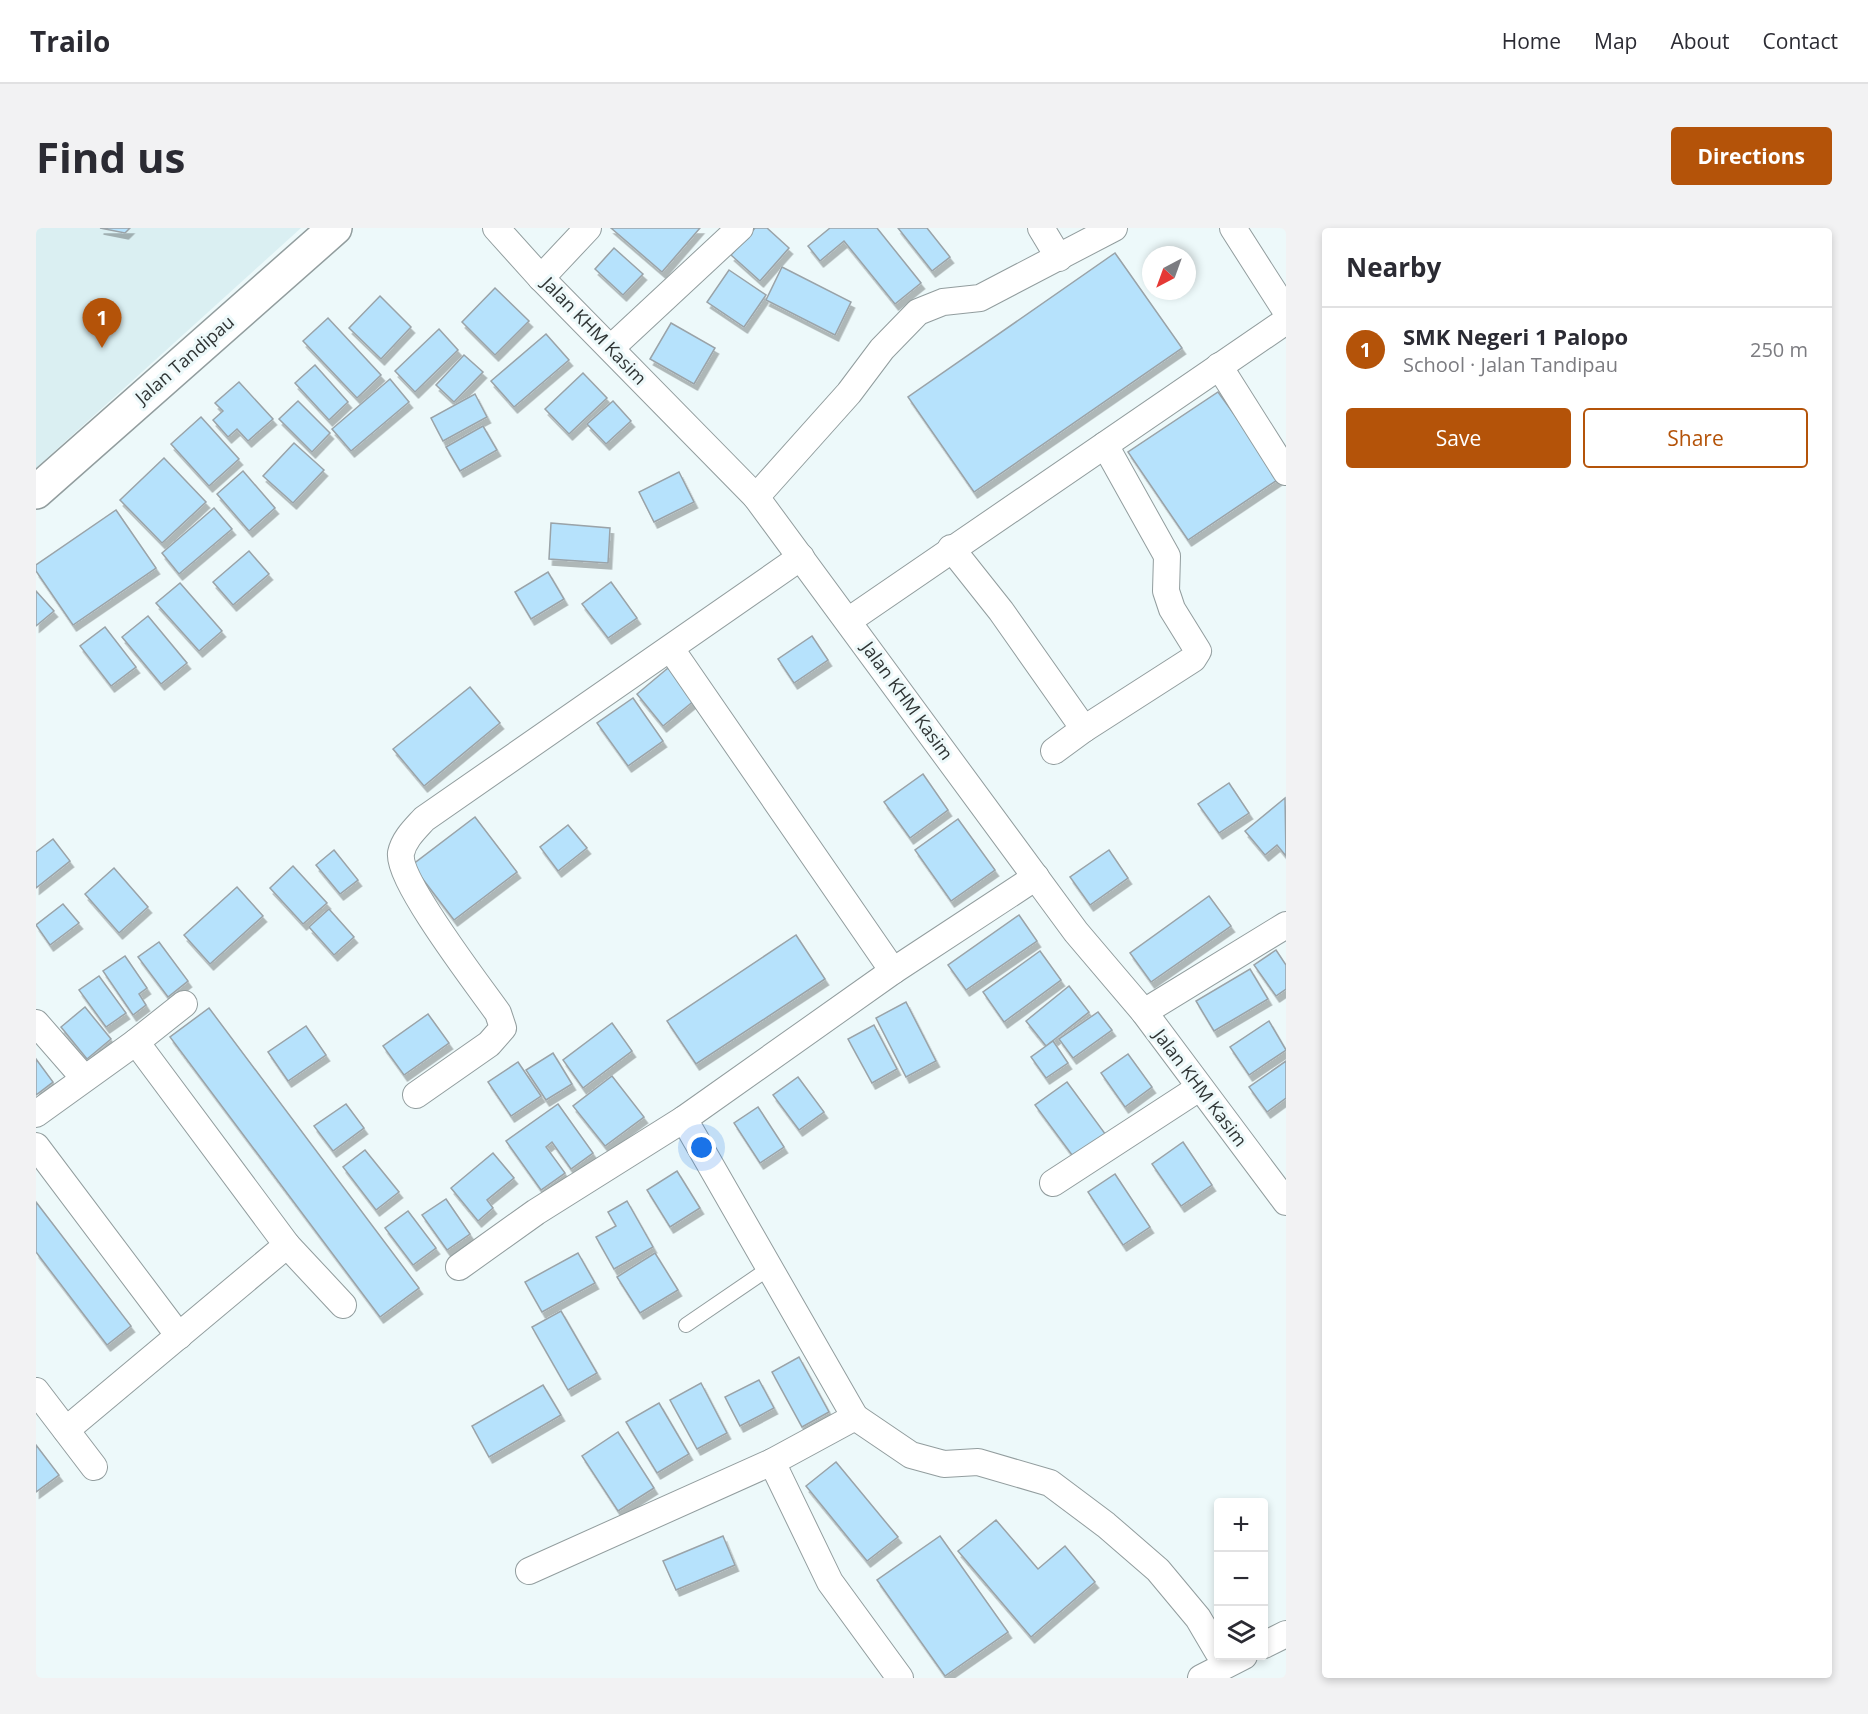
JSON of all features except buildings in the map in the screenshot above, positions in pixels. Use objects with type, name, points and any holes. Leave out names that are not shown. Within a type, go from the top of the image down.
[{"type":"street","name":"Jalan Tandipau","points":[[36,492],[335,228]]},
{"type":"street","name":"Jalan KHM Kasim","points":[[496,228],[541,278],[756,497],[1076,932],[1144,1012],[1286,1202]]},
{"type":"street","points":[[541,278],[588,228]]},
{"type":"street","points":[[611,348],[740,228]]},
{"type":"street","points":[[1041,228],[1059,258]]},
{"type":"street","points":[[756,497],[849,393],[882,349],[918,312],[943,302],[980,298],[1114,228]]},
{"type":"street","points":[[1233,228],[1286,311]]},
{"type":"street","points":[[848,621],[951,548],[1286,321]]},
{"type":"street","points":[[1219,366],[1286,472]]},
{"type":"street","points":[[1054,751],[1193,659],[1198,651],[1172,609],[1167,591],[1167,556],[1105,445]]},
{"type":"street","points":[[951,548],[1001,611],[1084,729]]},
{"type":"street","points":[[416,1095],[489,1044],[503,1028],[498,1013],[414,891],[402,869],[401,854],[406,842],[424,819],[801,557]]},
{"type":"street","points":[[671,649],[893,971]]},
{"type":"street","points":[[459,1267],[536,1212],[684,1119],[893,971],[1036,877]]},
{"type":"street","points":[[1144,1012],[1286,925]]},
{"type":"street","points":[[36,1114],[184,1004]]},
{"type":"street","points":[[36,1023],[84,1078]]},
{"type":"street","points":[[136,1041],[287,1245],[343,1305]]},
{"type":"street","points":[[1053,1183],[1199,1088]]},
{"type":"street","points":[[684,1119],[771,1267],[855,1418],[912,1455],[944,1464],[978,1462],[1050,1483],[1106,1525],[1158,1570],[1214,1640]]},
{"type":"street","points":[[36,1146],[179,1336]]},
{"type":"street","points":[[66,1430],[287,1245]]},
{"type":"street","points":[[36,1391],[94,1467]]},
{"type":"street","points":[[529,1571],[772,1462],[855,1418]]},
{"type":"street","points":[[772,1462],[830,1582],[900,1678]]},
{"type":"street","points":[[1268,1643],[1286,1634]]},
{"type":"street","points":[[1201,1678],[1223,1660]]},
{"type":"lane","points":[[686,1325],[771,1267]]},
{"type":"shaded area","points":[[36,228],[301,228],[36,468]]},
{"type":"place","name":"SMK Negeri 1 Palopo","points":[[102,348]]}]
